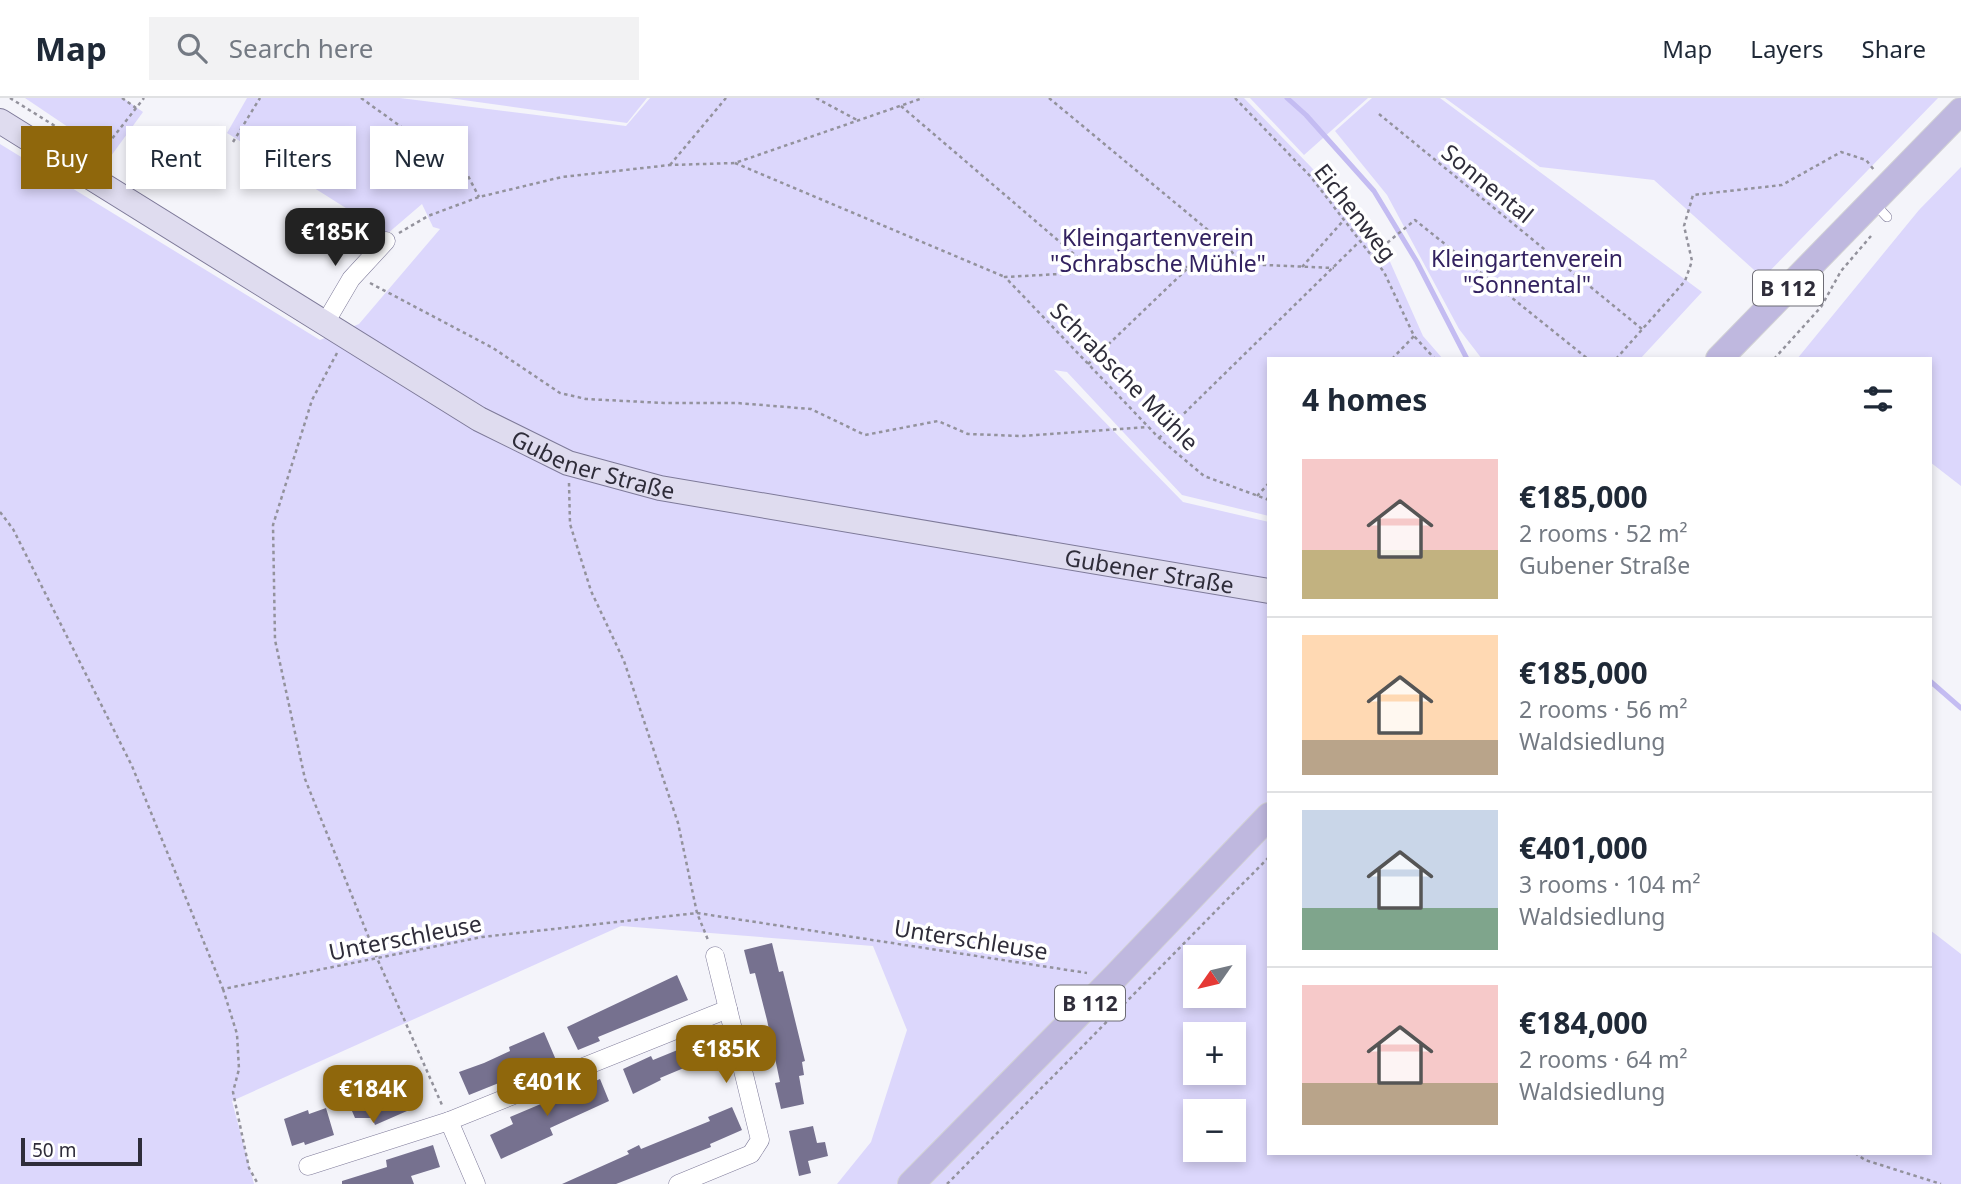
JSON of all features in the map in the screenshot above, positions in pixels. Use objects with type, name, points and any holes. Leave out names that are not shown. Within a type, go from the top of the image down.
[{"type":"main road","name":"B 112","points":[[1721,357],[1882,202],[1961,111]]},
{"type":"main road","name":"Gubener Straße","points":[[0,121],[479,419],[568,463],[660,488],[1267,591]]},
{"type":"main road","name":"B 112","points":[[912,1184],[1115,978],[1267,818]]},
{"type":"street","points":[[324,325],[355,275],[386,241]]},
{"type":"street","points":[[678,1184],[751,1154],[760,1140],[715,956]]},
{"type":"street","points":[[308,1166],[449,1121],[727,1009]]},
{"type":"street","points":[[449,1121],[476,1184]]},
{"type":"path","points":[[10,98],[100,154],[144,98]]},
{"type":"path","points":[[122,98],[136,108]]},
{"type":"path","points":[[233,142],[260,98]]},
{"type":"path","points":[[361,98],[467,174],[479,197]]},
{"type":"path","points":[[670,165],[726,98]]},
{"type":"path","points":[[816,98],[857,120]]},
{"type":"path","points":[[386,241],[428,216],[479,197],[562,177],[670,165],[735,163],[923,98]]},
{"type":"path","points":[[1049,98],[1226,245],[1242,264]]},
{"type":"path","name":"Eichenweg","points":[[1235,98],[1311,177],[1384,272],[1414,336],[1433,357]]},
{"type":"path","points":[[901,105],[1096,272]]},
{"type":"path","name":"Sonnental","points":[[1379,114],[1642,329]]},
{"type":"path","points":[[1618,357],[1685,281],[1692,261],[1684,226],[1693,195],[1782,185],[1841,152],[1866,160],[1882,202],[1821,307],[1776,357]]},
{"type":"path","points":[[735,163],[1004,277]]},
{"type":"path","points":[[1371,256],[1415,220],[1586,357]]},
{"type":"path","points":[[1302,267],[1343,221]]},
{"type":"path","points":[[1160,438],[1359,242]]},
{"type":"path","name":"Schrabsche Mühle","points":[[1004,277],[1242,264],[1334,268]]},
{"type":"path","points":[[1088,364],[1189,267]]},
{"type":"path","points":[[355,275],[493,348],[560,393],[586,398],[737,403],[811,409],[865,435],[939,421],[968,434],[1021,436],[1148,427]]},
{"type":"path","name":"Schrabsche Mühle","points":[[1004,277],[1148,427],[1204,476],[1267,499]]},
{"type":"path","points":[[1394,357],[1414,336]]},
{"type":"path","points":[[345,338],[312,400],[273,525],[275,640],[305,779],[377,958],[449,1121]]},
{"type":"path","points":[[568,463],[570,524],[591,591],[624,661],[678,823],[697,913],[715,956]]},
{"type":"path","points":[[1256,496],[1267,485]]},
{"type":"path","points":[[0,512],[13,529],[132,765],[223,989],[237,1034],[239,1069],[233,1092],[249,1168],[258,1184]]},
{"type":"path","points":[[947,1184],[1267,859]]},
{"type":"path","name":"Unterschleuse","points":[[223,989],[482,937],[697,913],[1115,978]]},
{"type":"path","points":[[1858,1155],[1865,1160],[1941,1184]]},
{"type":"green space","points":[[25,98],[123,98],[143,112],[133,126],[126,126],[126,135],[112,155],[112,126],[67,126]]},
{"type":"green space","name":"Kleingartenverein \"Schrabsche Mühle\"","points":[[247,98],[400,98],[626,126],[650,98],[1244,98],[1379,237],[1423,336],[1441,357],[1267,357],[1267,516],[1182,495],[1067,372],[1054,370],[1183,502],[1267,522],[1267,1155],[1932,1155],[1932,932],[1961,954],[1961,1184],[837,1184],[871,1142],[907,1030],[873,946],[621,926],[232,1101],[254,1184],[0,1184],[0,144],[21,157],[21,189],[73,189],[320,340],[359,324],[440,229],[433,227],[422,204],[387,234],[316,189],[356,189],[356,126],[240,126],[240,141],[227,133]]},
{"type":"green space","points":[[449,98],[647,98],[627,123]]},
{"type":"green space","points":[[1250,98],[1368,98],[1304,155]]},
{"type":"green space","name":"Kleingartenverein \"Sonnental\"","points":[[1372,98],[1440,98],[1702,292],[1642,357],[1480,357],[1459,329],[1387,195],[1335,131]]},
{"type":"green space","points":[[1445,98],[1938,98],[1763,278],[1654,180],[1540,167]]},
{"type":"green space","points":[[1961,167],[1961,486],[1932,464],[1932,357],[1799,357],[1919,210]]},
{"type":"building","points":[[772,943],[779,972],[783,971],[805,1061],[802,1062],[804,1075],[799,1076],[804,1104],[781,1109],[775,1083],[780,1082],[767,1020],[755,973],[750,974],[744,950]]},
{"type":"building","points":[[677,975],[688,1000],[598,1037],[600,1041],[578,1050],[567,1027]]},
{"type":"building","points":[[544,1032],[556,1060],[469,1095],[459,1072],[510,1051],[509,1047]]},
{"type":"building","points":[[700,1035],[710,1057],[660,1078],[661,1080],[633,1094],[623,1069],[651,1056],[653,1060],[680,1049],[678,1045]]},
{"type":"building","points":[[411,1077],[418,1091],[405,1106],[407,1111],[375,1125],[372,1118],[355,1118],[349,1104]]},
{"type":"building","points":[[600,1079],[609,1101],[550,1128],[553,1135],[501,1159],[490,1135],[513,1124],[510,1117]]},
{"type":"building","points":[[732,1107],[742,1130],[710,1144],[711,1147],[616,1184],[562,1184],[629,1154],[627,1151],[639,1145],[641,1149],[710,1121],[708,1117]]},
{"type":"building","points":[[326,1108],[334,1135],[305,1145],[304,1142],[292,1146],[284,1119],[308,1110],[309,1114]]},
{"type":"building","points":[[813,1126],[817,1143],[825,1142],[828,1156],[808,1161],[811,1173],[799,1176],[789,1131]]},
{"type":"building","points":[[433,1145],[440,1167],[411,1176],[414,1184],[342,1184],[342,1181],[387,1167],[386,1160]]},
{"type":"waterway","points":[[1287,98],[1306,115],[1374,191],[1417,262],[1466,357]]},
{"type":"waterway","points":[[1932,683],[1961,708]]}]
